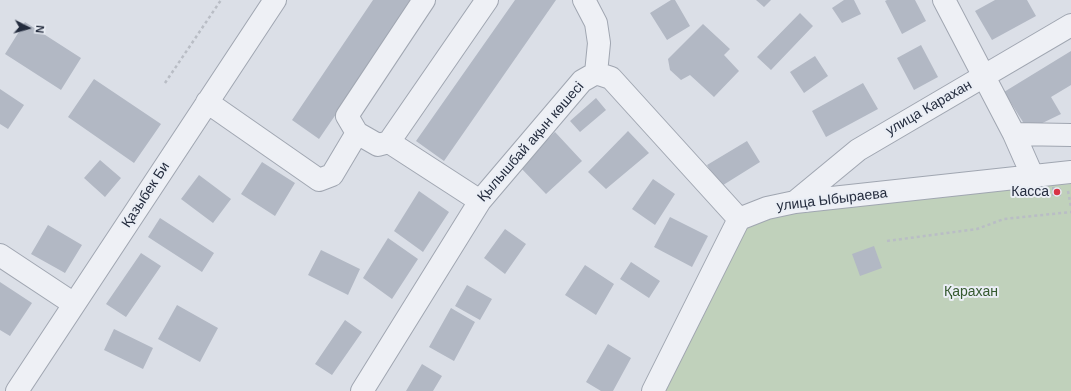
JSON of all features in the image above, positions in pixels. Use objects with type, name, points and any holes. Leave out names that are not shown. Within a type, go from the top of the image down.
[{"type":"street","name":"Қазыбек Би","points":[[17,391],[275,0]]},
{"type":"street","points":[[424,0],[347,116],[357,132],[378,144],[389,142],[480,201]]},
{"type":"street","points":[[389,142],[487,0]]},
{"type":"street","points":[[584,0],[596,23],[599,43],[596,73]]},
{"type":"street","points":[[944,0],[985,76],[1014,134],[1033,177]]},
{"type":"street","name":"улица Карахан","points":[[795,202],[858,150],[1071,25]]},
{"type":"street","name":"Қылышбай ақын көшесі","points":[[362,391],[480,201],[582,81],[596,73],[611,78],[739,219]]},
{"type":"street","points":[[207,102],[319,180],[332,175],[357,132]]},
{"type":"street","points":[[1014,134],[1071,135]]},
{"type":"street","name":"улица Ыбыраева","points":[[739,219],[767,208],[795,202],[1071,172]]},
{"type":"street","points":[[653,391],[739,219]]},
{"type":"street","points":[[0,255],[74,304]]},
{"type":"path","points":[[165,83],[221,0]]},
{"type":"path","points":[[887,241],[977,229],[1004,219],[1071,212]]},
{"type":"green space","name":"Қарахан","points":[[1071,184],[1071,391],[650,391],[752,214]]},
{"type":"building","points":[[373,0],[414,0],[319,139],[292,120]]},
{"type":"building","points":[[515,0],[556,0],[444,161],[416,141]]},
{"type":"building","points":[[671,0],[675,0],[690,26],[667,40],[650,13]]},
{"type":"building","points":[[756,0],[771,0],[764,7]]},
{"type":"building","points":[[844,0],[854,0],[861,14],[842,23],[832,8]]},
{"type":"building","points":[[915,0],[926,21],[902,34],[885,1]]},
{"type":"building","points":[[995,0],[1027,0],[1036,16],[992,40],[975,11]]},
{"type":"building","points":[[800,13],[813,26],[771,70],[757,57]]},
{"type":"building","points":[[25,22],[81,58],[61,90],[5,54]]},
{"type":"building","points":[[703,24],[730,49],[724,55],[739,71],[714,97],[690,75],[681,80],[670,70],[668,59]]},
{"type":"building","points":[[921,45],[938,77],[914,90],[897,58]]},
{"type":"building","points":[[1071,51],[1071,85],[1051,97],[1061,114],[1028,130],[1004,92]]},
{"type":"building","points":[[815,56],[828,76],[804,93],[790,72]]},
{"type":"building","points":[[94,79],[161,124],[134,163],[68,117]]},
{"type":"building","points":[[863,83],[878,109],[826,137],[812,111]]},
{"type":"building","points":[[0,89],[24,105],[8,129],[0,124]]},
{"type":"building","points":[[596,98],[606,110],[580,132],[570,121]]},
{"type":"building","points":[[628,131],[649,153],[606,189],[588,172]]},
{"type":"building","points":[[555,132],[582,161],[546,194],[519,166]]},
{"type":"building","points":[[747,141],[760,162],[720,187],[707,165]]},
{"type":"building","points":[[100,160],[121,178],[105,197],[84,178]]},
{"type":"building","points":[[262,162],[295,183],[275,216],[241,194]]},
{"type":"building","points":[[199,175],[231,199],[213,223],[181,199]]},
{"type":"building","points":[[653,179],[675,194],[655,225],[632,209]]},
{"type":"building","name":"Касса","points":[[1052,187],[1061,188],[1061,196],[1052,196]]},
{"type":"building","points":[[419,191],[449,212],[423,252],[394,231]]},
{"type":"building","points":[[670,217],[708,236],[692,267],[654,247]]},
{"type":"building","points":[[160,218],[214,253],[202,272],[148,237]]},
{"type":"building","points":[[48,225],[82,245],[65,273],[31,254]]},
{"type":"building","points":[[505,229],[526,244],[505,274],[484,258]]},
{"type":"building","points":[[388,238],[418,259],[392,299],[363,278]]},
{"type":"building","points":[[874,246],[882,268],[860,276],[852,254]]},
{"type":"building","points":[[321,250],[360,269],[348,295],[308,275]]},
{"type":"building","points":[[141,253],[161,266],[126,317],[106,304]]},
{"type":"building","points":[[631,262],[660,281],[649,298],[620,279]]},
{"type":"building","points":[[585,265],[614,284],[596,315],[565,295]]},
{"type":"building","points":[[0,282],[32,303],[10,336],[0,330]]},
{"type":"building","points":[[467,285],[492,299],[480,320],[455,306]]},
{"type":"building","points":[[177,305],[218,328],[200,362],[158,339]]},
{"type":"building","points":[[451,308],[475,322],[454,361],[429,347]]},
{"type":"building","points":[[345,320],[362,332],[332,375],[315,364]]},
{"type":"building","points":[[114,329],[153,348],[143,369],[104,350]]},
{"type":"building","points":[[608,344],[631,358],[613,391],[601,391],[586,382]]},
{"type":"building","points":[[422,364],[442,376],[433,391],[406,391]]},
{"type":"place","name":"Касса","points":[[1057,192]]}]
